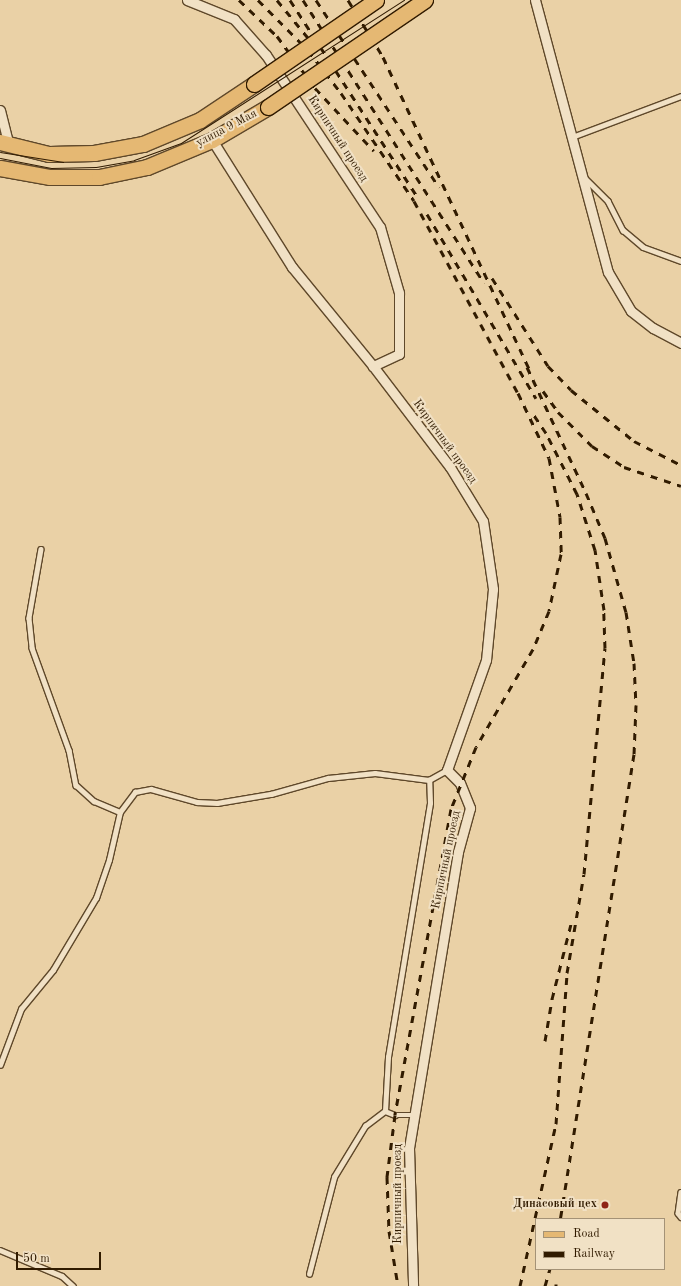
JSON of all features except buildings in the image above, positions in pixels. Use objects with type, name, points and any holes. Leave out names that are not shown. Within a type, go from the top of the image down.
[{"type":"main road","name":"улица 9 Мая","points":[[5,144],[49,154],[94,153],[144,144],[200,120],[376,0]]},
{"type":"main road","name":"улица 9 Мая","points":[[0,168],[50,177],[99,177],[147,167],[212,140],[268,107],[425,0]]},
{"type":"street","name":"Кирпичный проезд","points":[[187,0],[234,19],[266,55],[380,227],[399,293],[399,354],[373,366]]},
{"type":"street","points":[[535,0],[608,272],[631,311],[653,328],[681,343]]},
{"type":"street","points":[[0,110],[5,144]]},
{"type":"street","name":"Кирпичный проезд","points":[[212,140],[292,267],[373,366],[450,467],[483,521],[493,588],[486,660],[447,770],[460,783],[470,808],[458,852],[409,1148],[413,1286]]},
{"type":"lane","points":[[572,136],[681,96]]},
{"type":"lane","points":[[582,175],[608,201],[623,230],[643,247],[681,261]]},
{"type":"lane","points":[[41,549],[29,618],[32,648],[69,750],[76,785],[94,801],[120,812]]},
{"type":"lane","points":[[0,1065],[21,1009],[53,970],[96,898],[109,860],[120,812],[135,792],[151,789],[197,802],[217,803],[271,794],[328,778],[375,773],[429,780],[447,770]]},
{"type":"lane","points":[[309,1274],[334,1177],[365,1126],[385,1110],[388,1057],[430,804],[429,780]]},
{"type":"lane","points":[[385,1110],[395,1115],[414,1115]]},
{"type":"lane","points":[[681,1192],[678,1213],[681,1217]]},
{"type":"lane","points":[[0,1250],[62,1276],[73,1286]]},
{"type":"tram line","points":[[0,158],[51,168],[96,167],[134,160],[181,143],[404,0]]},
{"type":"tram line","points":[[0,152],[63,162]]},
{"type":"railway","points":[[239,0],[277,36],[315,88],[374,151]]},
{"type":"railway","points":[[258,0],[308,50],[341,93],[414,201],[518,393],[549,458],[560,517],[561,554],[549,611],[533,649],[476,747],[451,809],[395,1115],[387,1177],[389,1231],[398,1286]]},
{"type":"railway","points":[[277,0],[318,50]]},
{"type":"railway","points":[[290,0],[418,198]]},
{"type":"railway","points":[[303,0],[484,283]]},
{"type":"railway","points":[[316,0],[439,187]]},
{"type":"railway","points":[[348,0],[383,57],[530,371]]},
{"type":"railway","points":[[427,214],[536,398]]},
{"type":"railway","points":[[492,278],[548,366],[571,390],[634,441],[681,465]]},
{"type":"railway","points":[[527,367],[586,493],[605,538],[626,612],[634,663],[636,705],[634,754],[560,1218]]},
{"type":"railway","points":[[543,391],[558,412],[592,446],[624,467],[681,486]]},
{"type":"railway","points":[[533,414],[546,433],[577,494],[595,550],[604,610],[605,648],[584,874],[567,973],[556,1124],[535,1218]]},
{"type":"railway","points":[[545,1041],[552,999],[571,924]]},
{"type":"railway","points":[[520,1286],[535,1218]]},
{"type":"railway","points":[[545,1286],[550,1270]]},
{"type":"place","name":"Динасовый цех","points":[[605,1205]]}]
